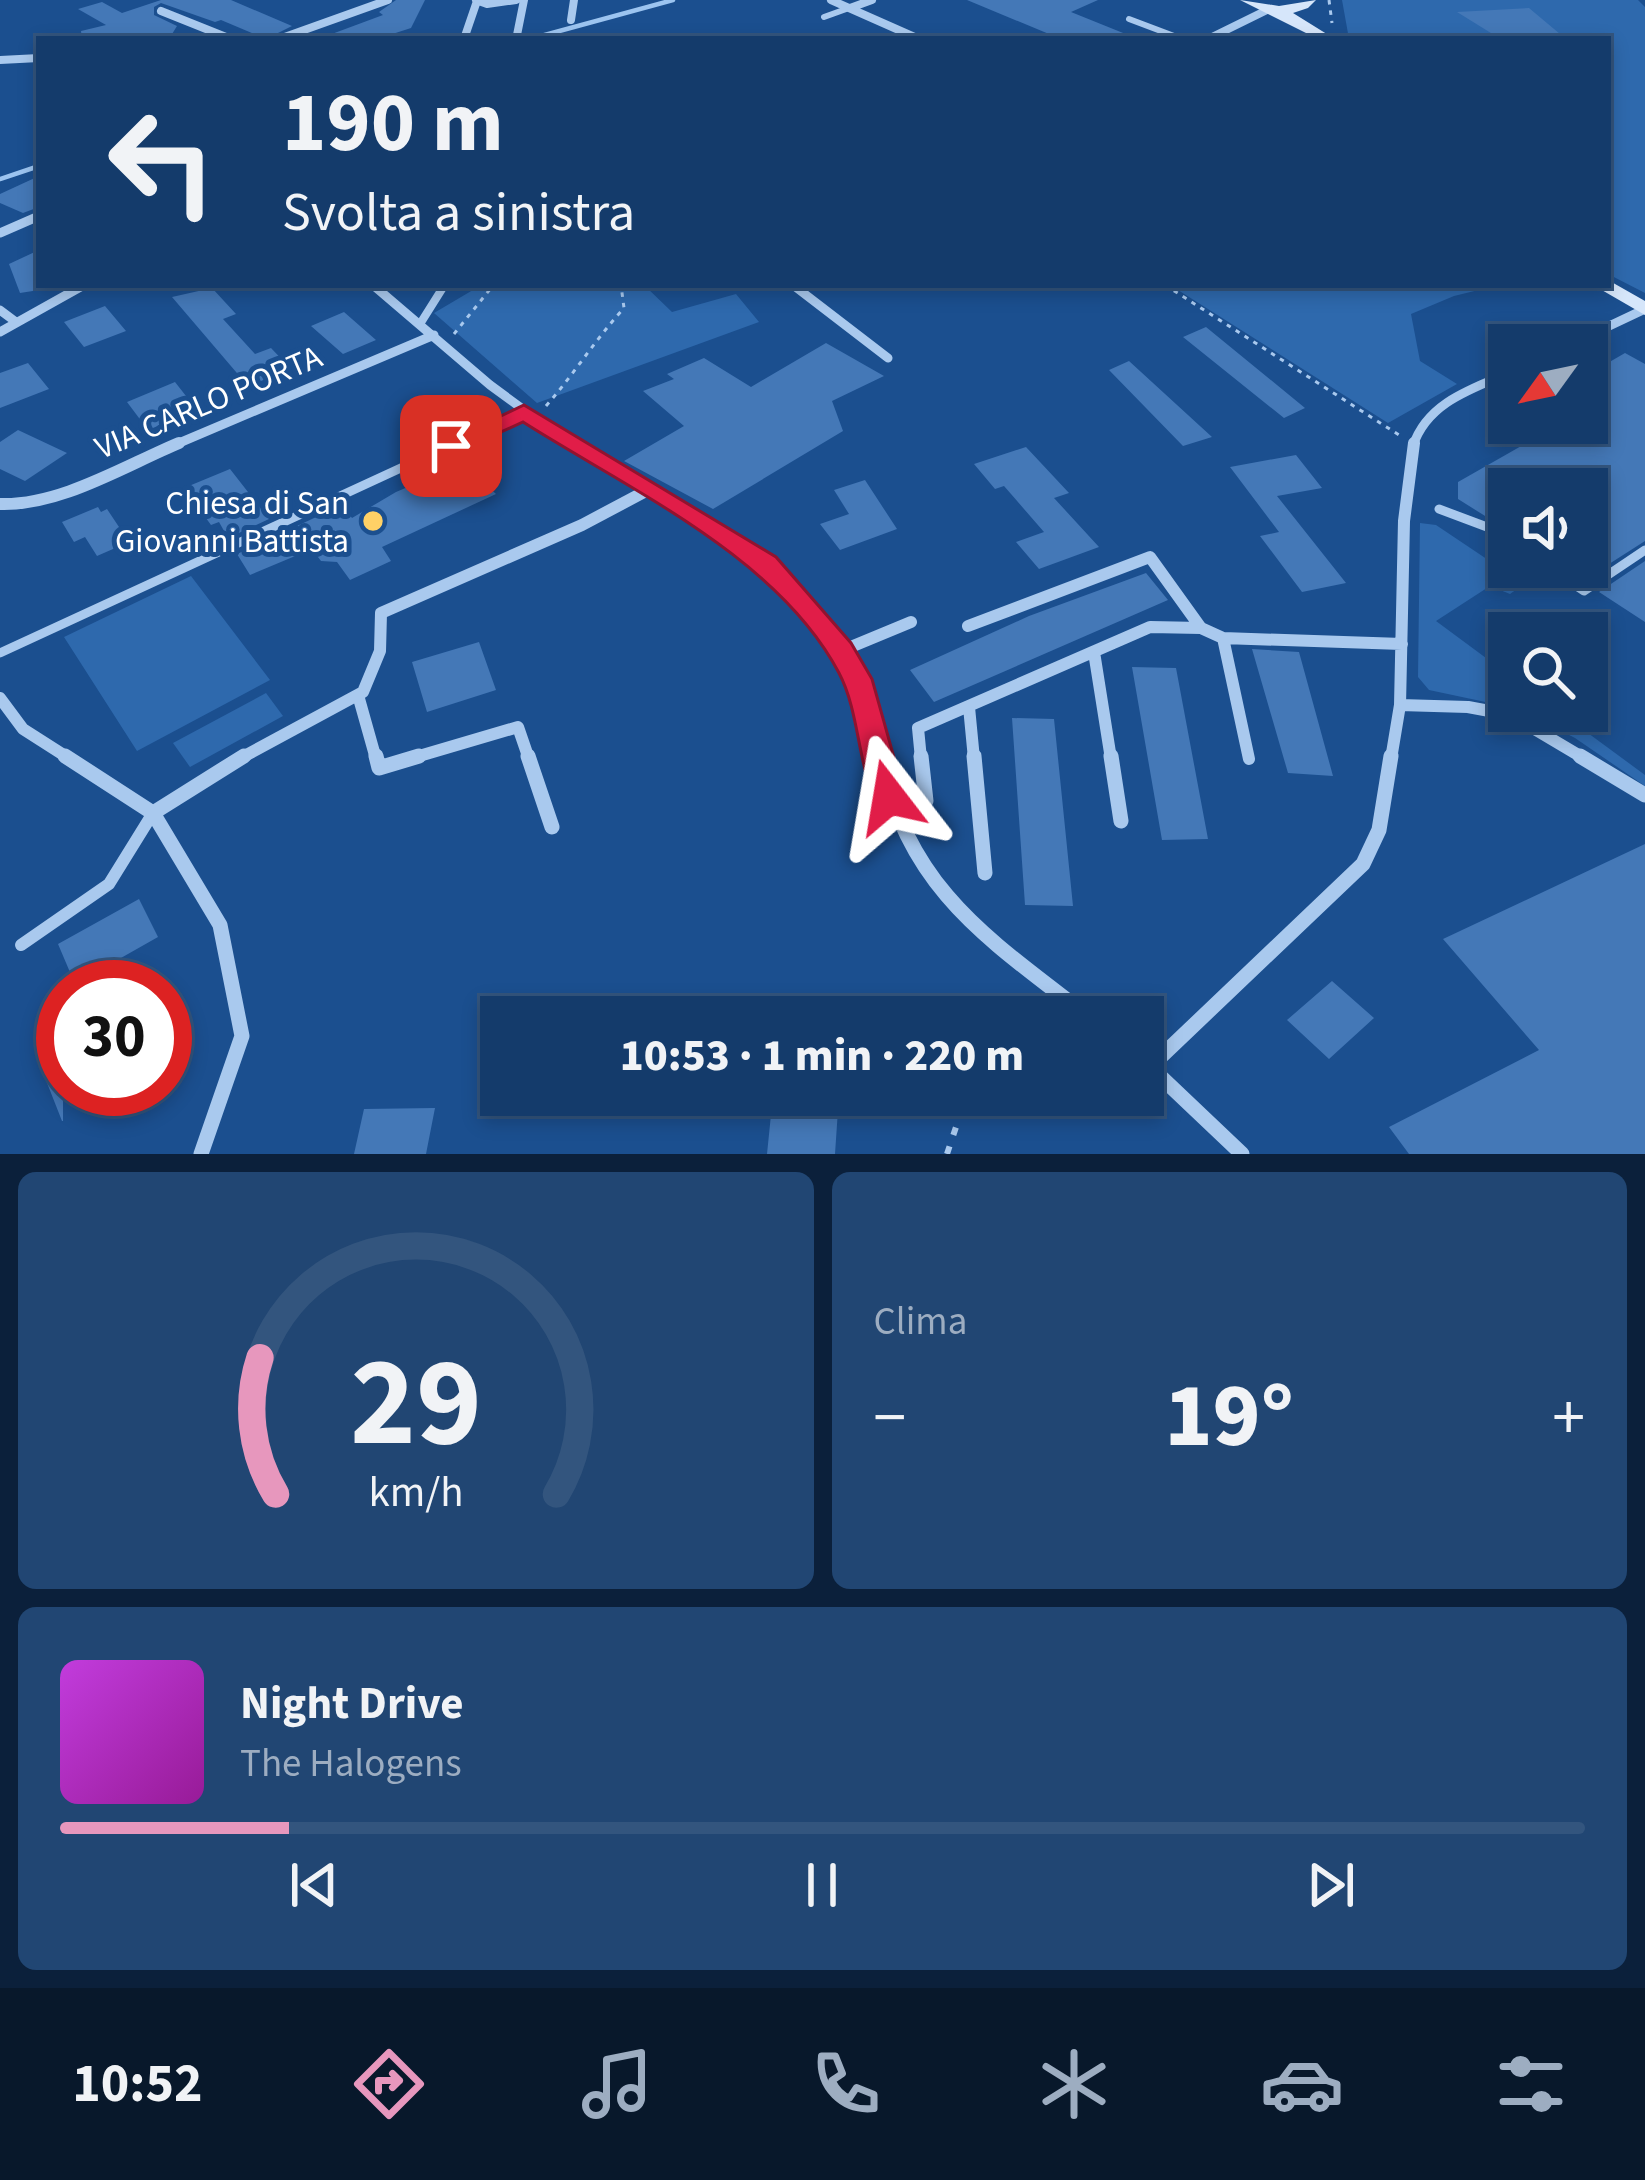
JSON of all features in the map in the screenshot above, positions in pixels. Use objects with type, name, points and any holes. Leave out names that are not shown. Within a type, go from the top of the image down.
[{"type":"main road","points":[[1245,0],[1273,9],[1321,36]]},
{"type":"main road","points":[[1273,9],[1305,4],[1324,36]]},
{"type":"main road","points":[[1611,288],[1645,309]]},
{"type":"street","points":[[344,0],[358,9]]},
{"type":"street","points":[[287,36],[388,0]]},
{"type":"street","points":[[465,36],[477,0],[520,0],[517,35]]},
{"type":"street","points":[[572,20],[574,0]]},
{"type":"street","points":[[831,0],[912,36]]},
{"type":"street","points":[[849,8],[872,0]]},
{"type":"street","points":[[1238,21],[1245,0]]},
{"type":"street","points":[[1213,36],[1273,9]]},
{"type":"street","points":[[161,11],[224,36]]},
{"type":"street","points":[[0,60],[36,58]]},
{"type":"street","points":[[0,232],[36,217]]},
{"type":"street","points":[[0,332],[78,288]]},
{"type":"street","points":[[377,288],[529,416],[766,563],[841,651],[857,679],[889,797],[910,848],[935,884],[969,917],[1064,996]]},
{"type":"street","points":[[797,288],[888,358]]},
{"type":"street","points":[[1608,327],[1645,309]]},
{"type":"street","points":[[0,310],[16,322]]},
{"type":"street","name":"VIA CARLO PORTA","points":[[0,504],[25,505],[55,495],[439,339]]},
{"type":"street","points":[[1164,1047],[1363,864],[1379,830],[1400,705],[1415,435],[1441,404],[1488,383]]},
{"type":"street","points":[[153,813],[260,746],[358,695],[380,651],[381,613],[428,587],[602,519],[646,490]]},
{"type":"street","points":[[968,626],[1150,557],[1201,628]]},
{"type":"street","points":[[841,651],[911,622]]},
{"type":"street","points":[[926,801],[918,728],[1150,627],[1201,628],[1223,638],[1402,644]]},
{"type":"street","points":[[1223,638],[1250,760]]},
{"type":"street","points":[[1094,652],[1121,820]]},
{"type":"street","points":[[358,695],[379,768],[518,727],[552,827]]},
{"type":"street","points":[[0,698],[23,729],[153,813],[220,925],[242,1036],[201,1154]]},
{"type":"street","points":[[1400,705],[1468,707],[1511,715],[1645,795]]},
{"type":"street","points":[[969,707],[985,873]]},
{"type":"street","points":[[1164,1079],[1242,1154]]},
{"type":"lane","points":[[824,16],[849,8]]},
{"type":"lane","points":[[1129,19],[1174,36]]},
{"type":"lane","points":[[420,324],[442,289]]},
{"type":"lane","points":[[0,653],[241,538],[529,416]]},
{"type":"lane","points":[[1439,509],[1488,528]]},
{"type":"lane","points":[[1608,575],[1645,550]]},
{"type":"lane","points":[[21,945],[109,884],[153,813]]},
{"type":"path","points":[[439,339],[490,288]]},
{"type":"path","points":[[529,416],[571,377],[580,357],[624,308],[621,288]]},
{"type":"path","points":[[1170,288],[1414,445]]},
{"type":"path","points":[[947,1154],[960,1116]]},
{"type":"shaded area","points":[[1342,0],[1638,0],[1645,7],[1645,293],[1611,276],[1611,36],[1348,36]]},
{"type":"shaded area","points":[[476,288],[647,288],[672,312],[736,294],[759,322],[537,403],[434,313]]},
{"type":"shaded area","points":[[1175,288],[1487,288],[1411,314],[1420,361],[1457,384],[1388,423]]},
{"type":"shaded area","points":[[1420,523],[1436,525],[1488,560],[1488,587],[1436,621],[1488,659],[1488,703],[1429,690],[1418,677]]},
{"type":"shaded area","points":[[191,576],[270,680],[137,751],[64,637]]},
{"type":"shaded area","points":[[266,693],[283,716],[190,767],[173,743]]},
{"type":"shaded area","points":[[1563,732],[1587,732],[1645,775],[1645,786]]},
{"type":"building","points":[[161,0],[231,0],[292,26],[272,36],[259,36],[161,3],[154,7],[154,15],[177,26],[171,36],[82,36],[81,31],[106,25],[78,9],[102,2],[122,13]]},
{"type":"building","points":[[396,0],[425,0],[411,28],[386,36],[326,36],[383,15],[379,12]]},
{"type":"building","points":[[967,0],[1098,0],[1071,12],[1131,36],[1054,36]]},
{"type":"building","points":[[1529,8],[1560,34],[1496,36],[1457,12]]},
{"type":"building","points":[[36,177],[36,208],[23,213],[0,203],[0,194]]},
{"type":"building","points":[[36,251],[39,290],[20,293],[9,264]]},
{"type":"building","points":[[212,288],[236,314],[223,319],[255,354],[271,348],[291,369],[248,386],[172,297]]},
{"type":"building","points":[[105,306],[126,331],[84,347],[64,322]]},
{"type":"building","points":[[344,312],[376,340],[343,354],[311,326]]},
{"type":"building","points":[[1206,327],[1305,408],[1284,418],[1183,337]]},
{"type":"building","points":[[826,343],[884,376],[832,401],[843,431],[713,509],[624,461],[684,426],[643,391],[674,379],[667,374],[704,358],[751,387]]},
{"type":"building","points":[[1625,353],[1645,364],[1645,541],[1608,565],[1608,468],[1488,468],[1488,518],[1458,499],[1458,482],[1521,444],[1608,444],[1608,363]]},
{"type":"building","points":[[1129,361],[1212,437],[1183,446],[1109,370]]},
{"type":"building","points":[[28,363],[49,389],[0,408],[0,373]]},
{"type":"building","points":[[175,382],[197,410],[148,430],[127,402]]},
{"type":"building","points":[[18,430],[67,453],[25,481],[0,469],[0,442]]},
{"type":"building","points":[[1026,447],[1069,493],[1054,498],[1099,547],[1039,569],[1016,542],[1044,532],[1004,486],[995,489],[974,464]]},
{"type":"building","points":[[1296,455],[1322,488],[1277,496],[1346,583],[1302,592],[1260,536],[1279,532],[1230,467]]},
{"type":"building","name":"Chiesa di San Giovanni Battista","points":[[464,463],[496,494],[382,547],[391,561],[350,580],[337,562],[321,561],[312,549],[250,575],[237,554],[342,505],[352,518],[396,492]]},
{"type":"building","points":[[230,469],[269,519],[228,538],[219,522],[211,525],[184,488]]},
{"type":"building","points":[[865,480],[897,529],[840,550],[820,524],[849,514],[834,490]]},
{"type":"building","points":[[98,507],[101,512],[107,509],[129,542],[97,556],[85,537],[74,542],[62,522]]},
{"type":"building","points":[[1645,561],[1645,622],[1599,592]]},
{"type":"building","points":[[1146,573],[1168,600],[934,702],[910,670],[1029,616]]},
{"type":"building","points":[[479,642],[496,690],[427,712],[412,662]]},
{"type":"building","points":[[1252,649],[1299,652],[1333,776],[1288,773]]},
{"type":"building","points":[[1132,667],[1176,668],[1208,839],[1162,840]]},
{"type":"building","points":[[1012,718],[1054,719],[1073,906],[1025,905]]},
{"type":"building","points":[[1645,844],[1645,1154],[1409,1154],[1389,1127],[1539,1050],[1443,939]]},
{"type":"building","points":[[139,899],[158,937],[117,960],[65,960],[58,944]]},
{"type":"building","points":[[1332,981],[1374,1018],[1329,1059],[1287,1020]]},
{"type":"building","points":[[435,1108],[426,1154],[354,1154],[364,1109]]},
{"type":"building","points":[[771,1116],[838,1116],[835,1154],[767,1154]]},
{"type":"waterway","points":[[541,36],[673,0]]},
{"type":"waterway","points":[[0,179],[36,167]]},
{"type":"place","name":"Chiesa di San Giovanni Battista","points":[[373,521]]},
{"type":"route","points":[[451,446],[524,412],[766,563],[841,651],[857,679],[889,797]]}]
